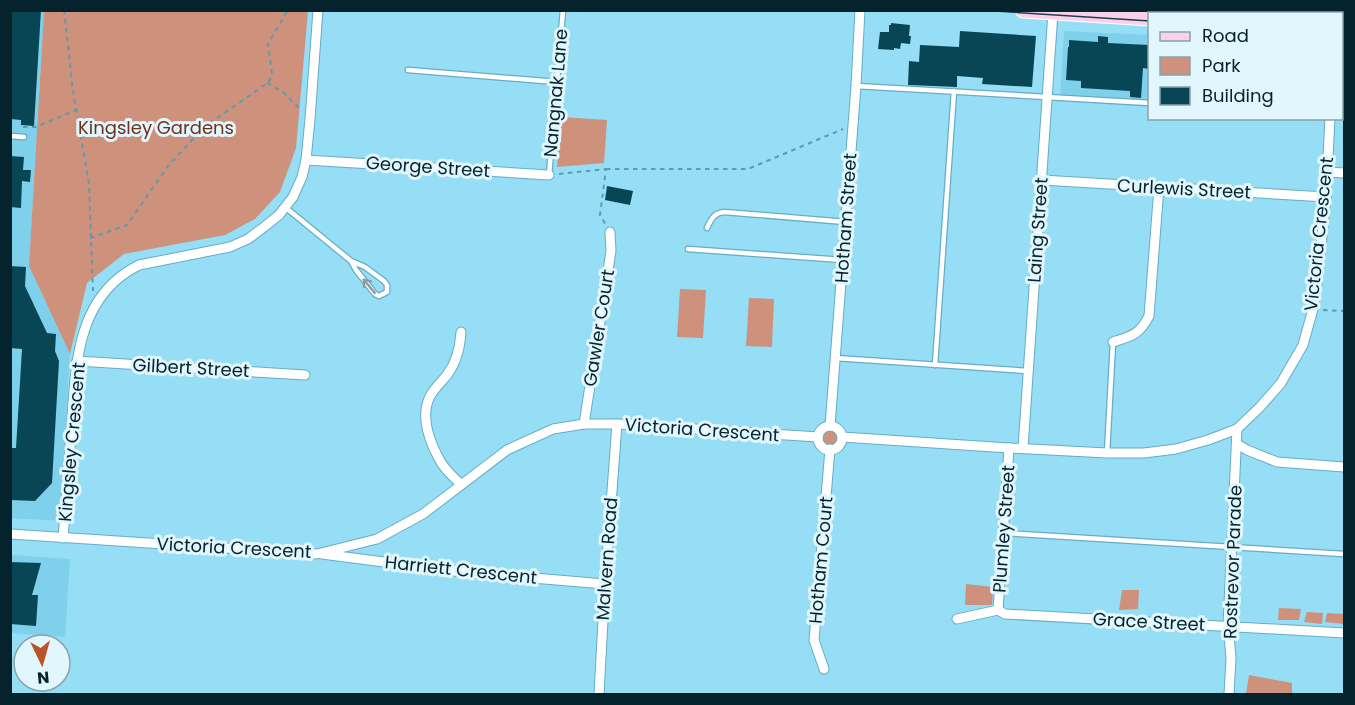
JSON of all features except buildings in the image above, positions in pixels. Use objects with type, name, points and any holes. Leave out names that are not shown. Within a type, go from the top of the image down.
[{"type":"main road","points":[[1023,10],[1148,18]]},
{"type":"street","name":"Kingsley Crescent","points":[[63,538],[77,362],[93,308],[113,282],[128,270],[139,265],[230,247],[264,228],[293,197],[302,177],[306,160],[318,10]]},
{"type":"street","name":"Hotham Street","points":[[830,426],[854,124],[860,10]]},
{"type":"street","name":"Laing Street","points":[[1023,448],[1053,12]]},
{"type":"street","name":"Victoria Crescent","points":[[842,437],[1009,448],[1144,453],[1176,449],[1237,429],[1260,408],[1281,383],[1303,345],[1313,309],[1326,197],[1330,120]]},
{"type":"street","name":"George Street","points":[[306,160],[549,175]]},
{"type":"street","points":[[1327,172],[1344,173]]},
{"type":"street","name":"Curlewis Street","points":[[1042,180],[1326,197]]},
{"type":"street","points":[[1113,342],[1132,336],[1143,328],[1149,316],[1159,187]]},
{"type":"street","name":"Gawler Court","points":[[584,424],[611,251],[610,232]]},
{"type":"street","points":[[461,332],[455,363],[428,400],[426,422],[433,447],[442,465],[461,484]]},
{"type":"street","name":"Gilbert Street","points":[[77,362],[305,375]]},
{"type":"street","name":"Victoria Crescent","points":[[10,534],[317,554],[377,539],[423,514],[507,450],[553,429],[584,424],[617,424],[818,437]]},
{"type":"street","name":"Malvern Road","points":[[599,694],[617,424]]},
{"type":"street","points":[[830,426],[838,429],[842,437],[838,446],[826,449],[818,437],[822,429],[830,426]]},
{"type":"street","name":"Rostrevor Parade","points":[[1229,694],[1231,658],[1228,626],[1237,429]]},
{"type":"street","points":[[1237,444],[1277,462],[1344,467]]},
{"type":"street","name":"Plumley Street","points":[[999,610],[1009,448]]},
{"type":"street","name":"Hotham Court","points":[[824,669],[814,640],[830,449]]},
{"type":"street","name":"Harriett Crescent","points":[[317,554],[462,572],[605,584]]},
{"type":"street","name":"Grace Street","points":[[957,619],[999,610],[1005,614],[1344,633]]},
{"type":"lane","name":"Nangnak Lane","points":[[549,175],[563,10]]},
{"type":"lane","points":[[408,70],[557,82]]},
{"type":"lane","points":[[856,86],[1148,103]]},
{"type":"lane","points":[[935,365],[954,91]]},
{"type":"lane","points":[[10,136],[24,137]]},
{"type":"lane","points":[[285,207],[351,261],[365,267],[384,281],[387,285],[387,292],[379,296],[375,294],[351,261]]},
{"type":"lane","points":[[706,228],[713,216],[724,212],[846,222]]},
{"type":"lane","points":[[688,249],[843,260]]},
{"type":"lane","points":[[1107,453],[1113,342]]},
{"type":"lane","points":[[835,358],[1028,371]]},
{"type":"lane","points":[[1004,533],[1344,554]]},
{"type":"path","points":[[64,10],[76,110],[89,184],[93,308]]},
{"type":"path","points":[[90,238],[127,225],[168,166],[204,126],[267,83],[272,74],[268,44],[288,10]]},
{"type":"path","points":[[267,83],[283,92],[310,119]]},
{"type":"path","points":[[33,127],[76,110]]},
{"type":"path","points":[[549,175],[606,169],[748,169],[854,124]]},
{"type":"path","points":[[606,169],[600,215],[610,232]]},
{"type":"path","points":[[1313,309],[1344,310]]},
{"type":"shaded area","points":[[10,11],[44,11],[29,266],[70,354],[60,521],[11,518]]},
{"type":"shaded area","points":[[1064,31],[1148,35],[1148,107],[1060,101]]},
{"type":"shaded area","points":[[1343,46],[1344,46],[1343,102]]},
{"type":"shaded area","points":[[10,555],[70,559],[65,633],[11,633]]},
{"type":"green space","name":"Kingsley Gardens","points":[[44,11],[308,11],[296,148],[280,192],[255,219],[225,235],[124,254],[87,283],[70,354],[29,266]]},
{"type":"green space","points":[[561,117],[607,120],[604,163],[557,167]]},
{"type":"green space","points":[[680,289],[706,290],[703,338],[677,337]]},
{"type":"green space","points":[[749,298],[774,299],[772,347],[746,346]]},
{"type":"green space","points":[[830,430],[838,438],[830,446],[822,438]]},
{"type":"green space","points":[[966,584],[993,587],[992,605],[965,605]]},
{"type":"green space","points":[[1122,590],[1139,590],[1138,609],[1119,610]]},
{"type":"green space","points":[[1279,608],[1301,609],[1299,620],[1278,620]]},
{"type":"green space","points":[[1307,612],[1323,613],[1322,624],[1304,622]]},
{"type":"green space","points":[[1327,613],[1344,614],[1344,624],[1325,622]]},
{"type":"green space","points":[[1249,675],[1292,683],[1292,694],[1246,694]]},
{"type":"tram line","points":[[979,10],[1148,21]]}]
